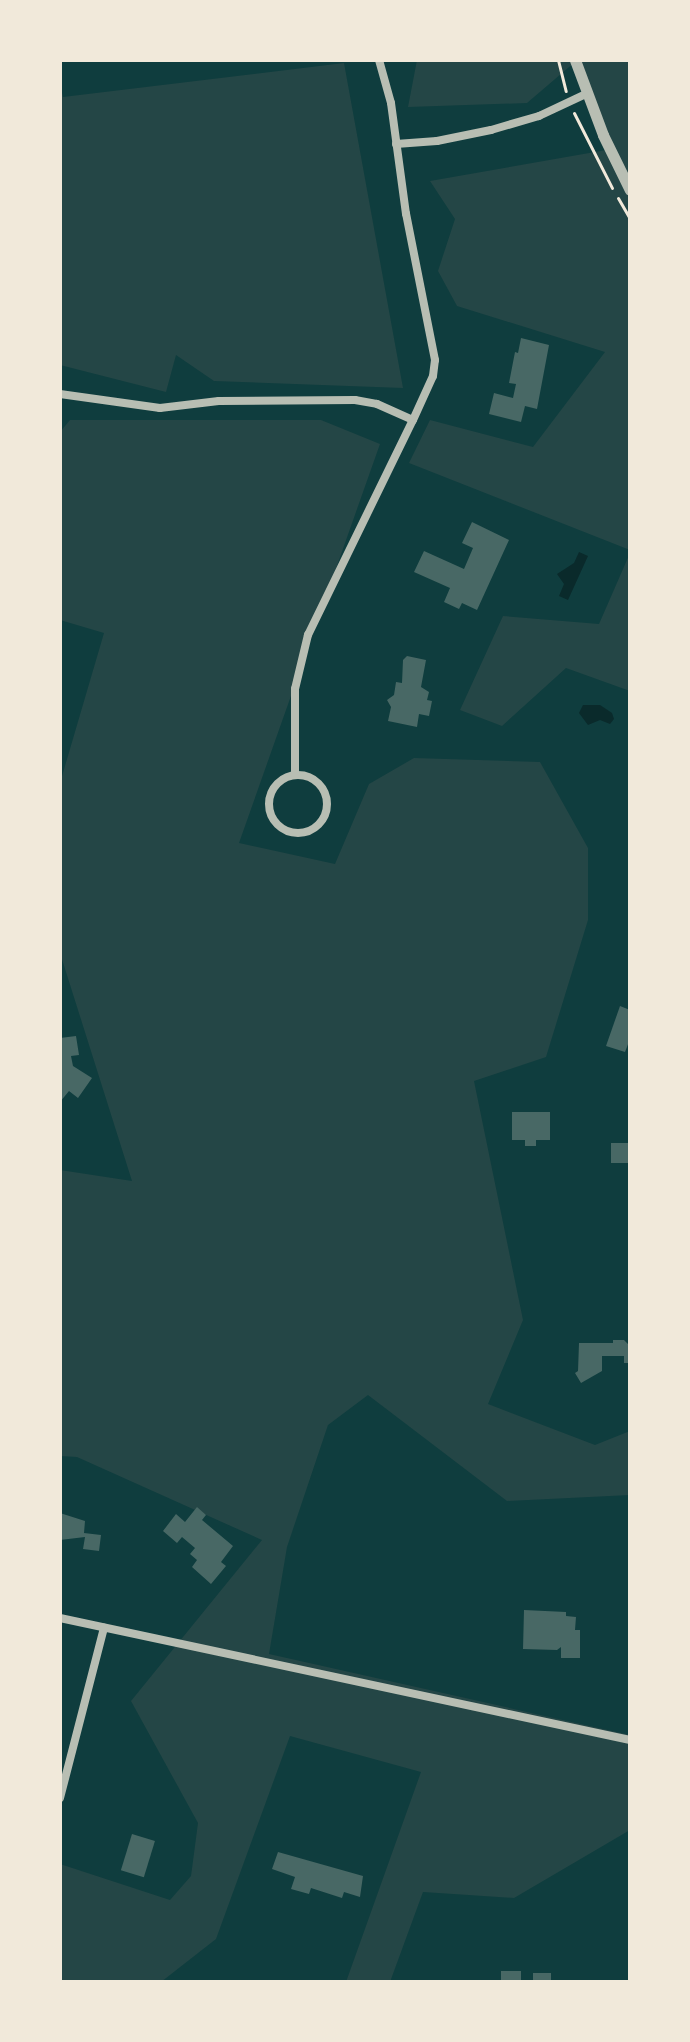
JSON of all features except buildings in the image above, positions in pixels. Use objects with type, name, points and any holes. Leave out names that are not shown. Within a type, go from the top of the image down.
[{"type":"street","points":[[295,775],[295,689],[308,635],[413,420],[433,376],[435,360],[391,103],[379,60]]},
{"type":"street","points":[[575,60],[586,94],[630,190]]},
{"type":"street","points":[[396,144],[437,141],[491,130],[539,116],[586,94]]},
{"type":"street","points":[[60,394],[160,408],[219,401],[355,400],[377,404],[413,420]]},
{"type":"street","points":[[295,775],[317,781],[327,802],[319,824],[298,833],[276,823],[268,803],[276,784],[295,775]]},
{"type":"street","points":[[60,1618],[630,1740]]},
{"type":"street","points":[[60,1798],[104,1628]]},
{"type":"shaded area","points":[[417,60],[630,60],[630,550],[409,463],[430,420],[533,447],[605,352],[457,306],[438,271],[455,219],[430,181],[612,149],[575,62],[527,103],[408,107]]},
{"type":"shaded area","points":[[344,63],[403,388],[214,381],[176,355],[166,392],[60,365],[60,84],[63,97]]},
{"type":"shaded area","points":[[70,420],[321,420],[380,444],[239,843],[335,864],[369,784],[414,758],[540,762],[588,848],[588,920],[546,1057],[474,1081],[523,1320],[488,1404],[595,1445],[630,1431],[630,1495],[507,1501],[368,1395],[328,1425],[287,1547],[269,1654],[630,1735],[630,1830],[514,1898],[423,1892],[390,1982],[346,1982],[421,1772],[290,1736],[216,1939],[161,1982],[60,1982],[60,1864],[170,1900],[191,1876],[198,1823],[131,1701],[262,1540],[77,1457],[60,1456],[60,1170],[132,1181],[60,953],[60,783],[104,633],[60,620],[60,432]]},
{"type":"shaded area","points":[[579,552],[588,556],[568,600],[559,596],[564,584],[557,574],[574,563]]},
{"type":"shaded area","points":[[630,553],[630,691],[566,668],[502,726],[460,710],[503,616],[599,624]]},
{"type":"shaded area","points":[[583,705],[600,705],[612,713],[614,719],[610,724],[600,720],[588,725],[579,713]]}]
